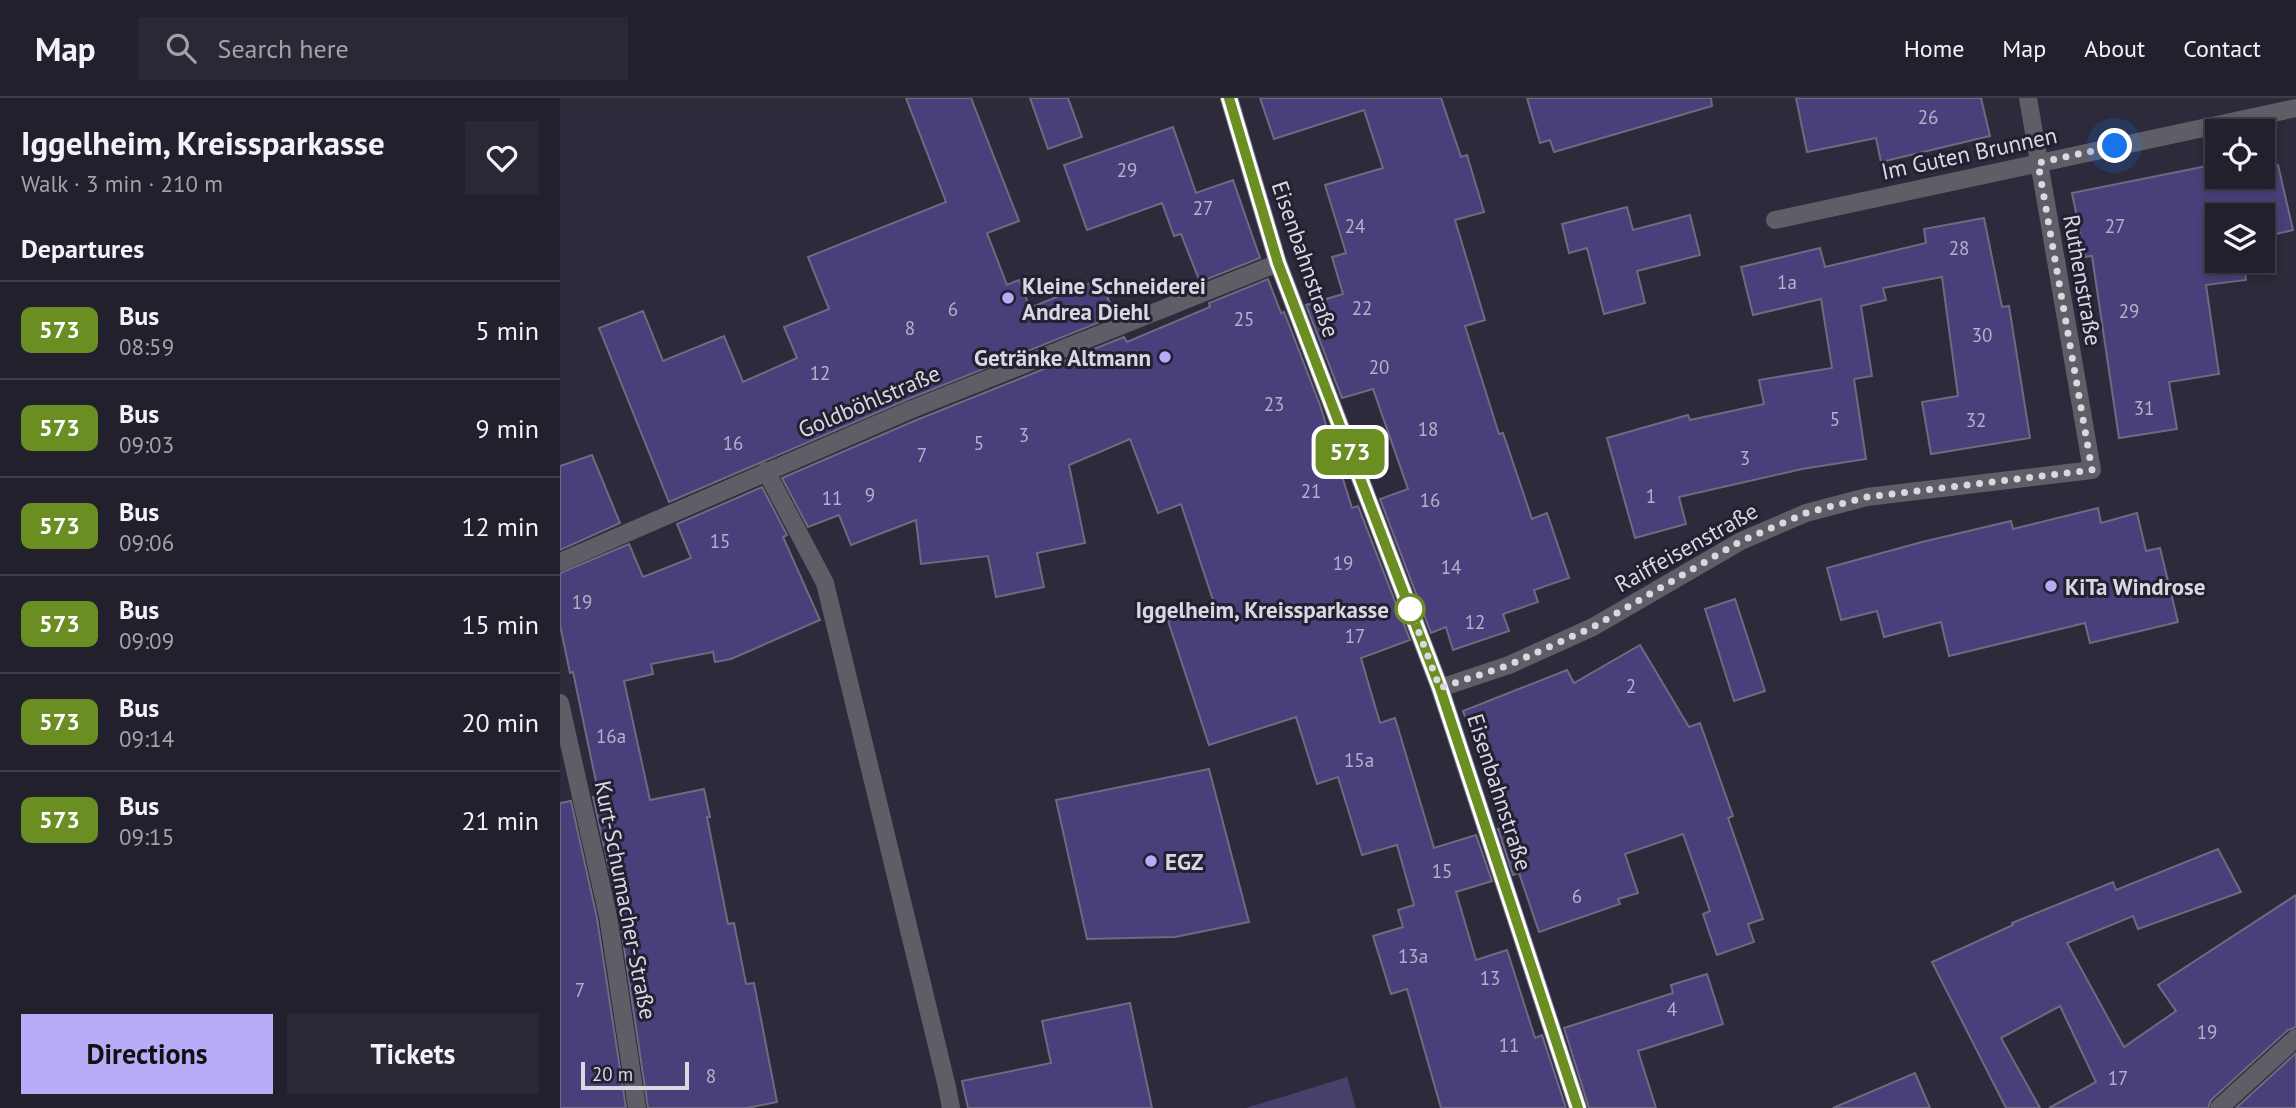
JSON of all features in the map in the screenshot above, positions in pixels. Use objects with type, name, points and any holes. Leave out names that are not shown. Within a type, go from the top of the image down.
[{"type":"main road","name":"Eisenbahnstraße","points":[[1229,98],[1278,263],[1440,688],[1578,1108]]},
{"type":"street","name":"Ruthenstraße","points":[[2028,98],[2092,470]]},
{"type":"street","name":"Im Guten Brunnen","points":[[1775,220],[2296,108]]},
{"type":"street","name":"Goldböhlstraße","points":[[560,562],[910,410],[1278,263]]},
{"type":"street","name":"Raiffeisenstraße","points":[[1440,688],[1509,665],[1593,627],[1741,541],[1806,513],[1867,497],[2092,470]]},
{"type":"street","points":[[766,471],[825,583],[951,1108]]},
{"type":"street","name":"Kurt-Schumacher-Straße","points":[[560,703],[608,916],[637,1108]]},
{"type":"street","points":[[2219,1108],[2296,1038]]},
{"type":"shaded area","points":[[1347,1077],[1356,1108],[1246,1108]]},
{"type":"building","points":[[906,98],[971,98],[1019,221],[987,233],[1007,285],[1019,280],[1030,308],[1100,279],[1115,316],[906,400],[669,502],[599,328],[643,311],[663,361],[724,336],[743,382],[797,358],[784,327],[829,309],[808,257],[946,202]]},
{"type":"building","points":[[1030,98],[1068,98],[1082,137],[1048,149]]},
{"type":"building","points":[[1260,98],[1441,98],[1461,157],[1467,155],[1484,212],[1455,220],[1485,320],[1465,326],[1499,434],[1503,433],[1532,519],[1547,513],[1569,578],[1534,590],[1538,602],[1503,614],[1509,631],[1453,650],[1446,627],[1431,633],[1380,499],[1408,489],[1373,389],[1342,398],[1306,305],[1343,294],[1332,257],[1346,253],[1325,185],[1383,168],[1364,110],[1274,139]]},
{"type":"building","points":[[1527,98],[1711,98],[1712,106],[1554,152],[1550,140],[1540,143]]},
{"type":"building","points":[[1796,98],[1981,98],[1990,136],[1881,162],[1876,138],[1807,152]]},
{"type":"building","points":[[1173,127],[1196,193],[1233,180],[1260,258],[1200,282],[1181,234],[1174,236],[1162,203],[1087,230],[1064,165]]},
{"type":"building","points":[[2278,165],[2293,230],[2275,234],[2275,203],[2205,203],[2205,273],[2245,273],[2246,280],[2206,285],[2219,374],[2169,382],[2177,429],[2119,438],[2092,256],[2085,257],[2072,193],[2205,166],[2205,189],[2275,189],[2275,166]]},
{"type":"building","points":[[1627,207],[1633,230],[1690,215],[1700,255],[1637,271],[1645,303],[1604,314],[1587,248],[1569,253],[1562,224]]},
{"type":"building","points":[[1984,218],[2002,307],[2009,306],[2030,438],[1931,454],[1922,402],[1958,396],[1942,277],[1883,288],[1886,300],[1861,306],[1872,376],[1854,379],[1866,459],[1802,469],[1679,497],[1686,524],[1635,538],[1607,438],[1688,415],[1690,420],[1764,404],[1759,380],[1832,368],[1821,299],[1753,315],[1741,267],[1820,248],[1825,267],[1926,243],[1924,229]]},
{"type":"building","points":[[1268,279],[1281,313],[1284,312],[1320,405],[1352,508],[1358,506],[1410,640],[1361,658],[1380,723],[1395,718],[1434,848],[1476,835],[1492,881],[1456,892],[1476,960],[1507,950],[1535,1038],[1542,1035],[1566,1108],[1441,1108],[1407,989],[1391,994],[1373,936],[1403,927],[1398,910],[1414,905],[1397,845],[1362,855],[1338,777],[1317,784],[1296,717],[1209,745],[1168,621],[1215,606],[1181,504],[1158,513],[1130,439],[1069,465],[1085,543],[1037,553],[1044,587],[996,597],[988,556],[921,564],[916,520],[851,545],[839,515],[808,527],[782,478],[914,421],[1124,337],[1127,342],[1210,307],[1209,303]]},
{"type":"building","points":[[592,455],[620,523],[560,550],[560,466]]},
{"type":"building","points":[[762,487],[787,535],[783,537],[820,620],[731,659],[715,662],[713,652],[651,664],[653,674],[624,681],[650,800],[704,789],[728,924],[734,923],[746,984],[754,983],[777,1102],[747,1108],[648,1108],[619,914],[593,797],[599,796],[573,672],[570,673],[560,625],[560,573],[629,544],[643,577],[691,558],[677,524]]},
{"type":"building","name":"KiTa Windrose","points":[[2098,508],[2101,523],[2137,513],[2146,551],[2160,548],[2178,622],[2090,643],[2085,623],[1949,656],[1941,622],[1884,637],[1877,611],[1841,620],[1827,568],[2011,521],[2013,529]]},
{"type":"building","points":[[1735,599],[1765,691],[1734,701],[1705,609]]},
{"type":"building","points":[[1640,645],[1689,727],[1700,723],[1733,816],[1728,818],[1763,919],[1748,924],[1754,942],[1717,955],[1703,914],[1710,911],[1683,834],[1625,854],[1638,893],[1618,899],[1620,904],[1539,932],[1519,873],[1513,875],[1498,829],[1502,828],[1491,797],[1494,795],[1463,711],[1567,670],[1574,683]]},
{"type":"building","name":"EGZ","points":[[1209,769],[1249,922],[1175,937],[1087,939],[1056,800]]},
{"type":"building","points":[[571,801],[597,918],[626,1108],[560,1108],[560,803]]},
{"type":"building","points":[[2218,849],[2241,892],[2138,929],[2133,916],[2067,943],[2124,1047],[2176,1011],[2158,985],[2296,895],[2296,1027],[2288,1030],[2211,1100],[2208,1108],[2049,1108],[2096,1082],[2060,1006],[2001,1038],[2040,1108],[2006,1108],[1932,962],[2013,925],[2012,923],[2113,882],[2116,890]]},
{"type":"building","points":[[1707,974],[1723,1024],[1638,1051],[1656,1108],[1589,1108],[1564,1028],[1673,993],[1671,985]]},
{"type":"building","points":[[1130,1003],[1152,1108],[968,1108],[962,1081],[1051,1063],[1042,1021]]},
{"type":"building","points":[[2296,1053],[2296,1108],[2236,1108]]},
{"type":"building","points":[[1915,1073],[1930,1108],[1833,1108]]},
{"type":"bus line","name":"573","points":[[1229,98],[1278,263],[1440,688],[1578,1108]]},
{"type":"place","name":"Kleine Schneiderei Andrea Diehl","points":[[1008,298]]},
{"type":"place","name":"Getränke Altmann","points":[[1165,357]]},
{"type":"place","name":"KiTa Windrose","points":[[2051,586]]},
{"type":"place","name":"Iggelheim, Kreissparkasse","points":[[1410,609]]},
{"type":"place","name":"EGZ","points":[[1151,861]]},
{"type":"route","points":[[1410,609],[1440,688],[1509,665],[1593,627],[1741,541],[1806,513],[1867,497],[2092,470],[2038,163],[2115,146]]}]
